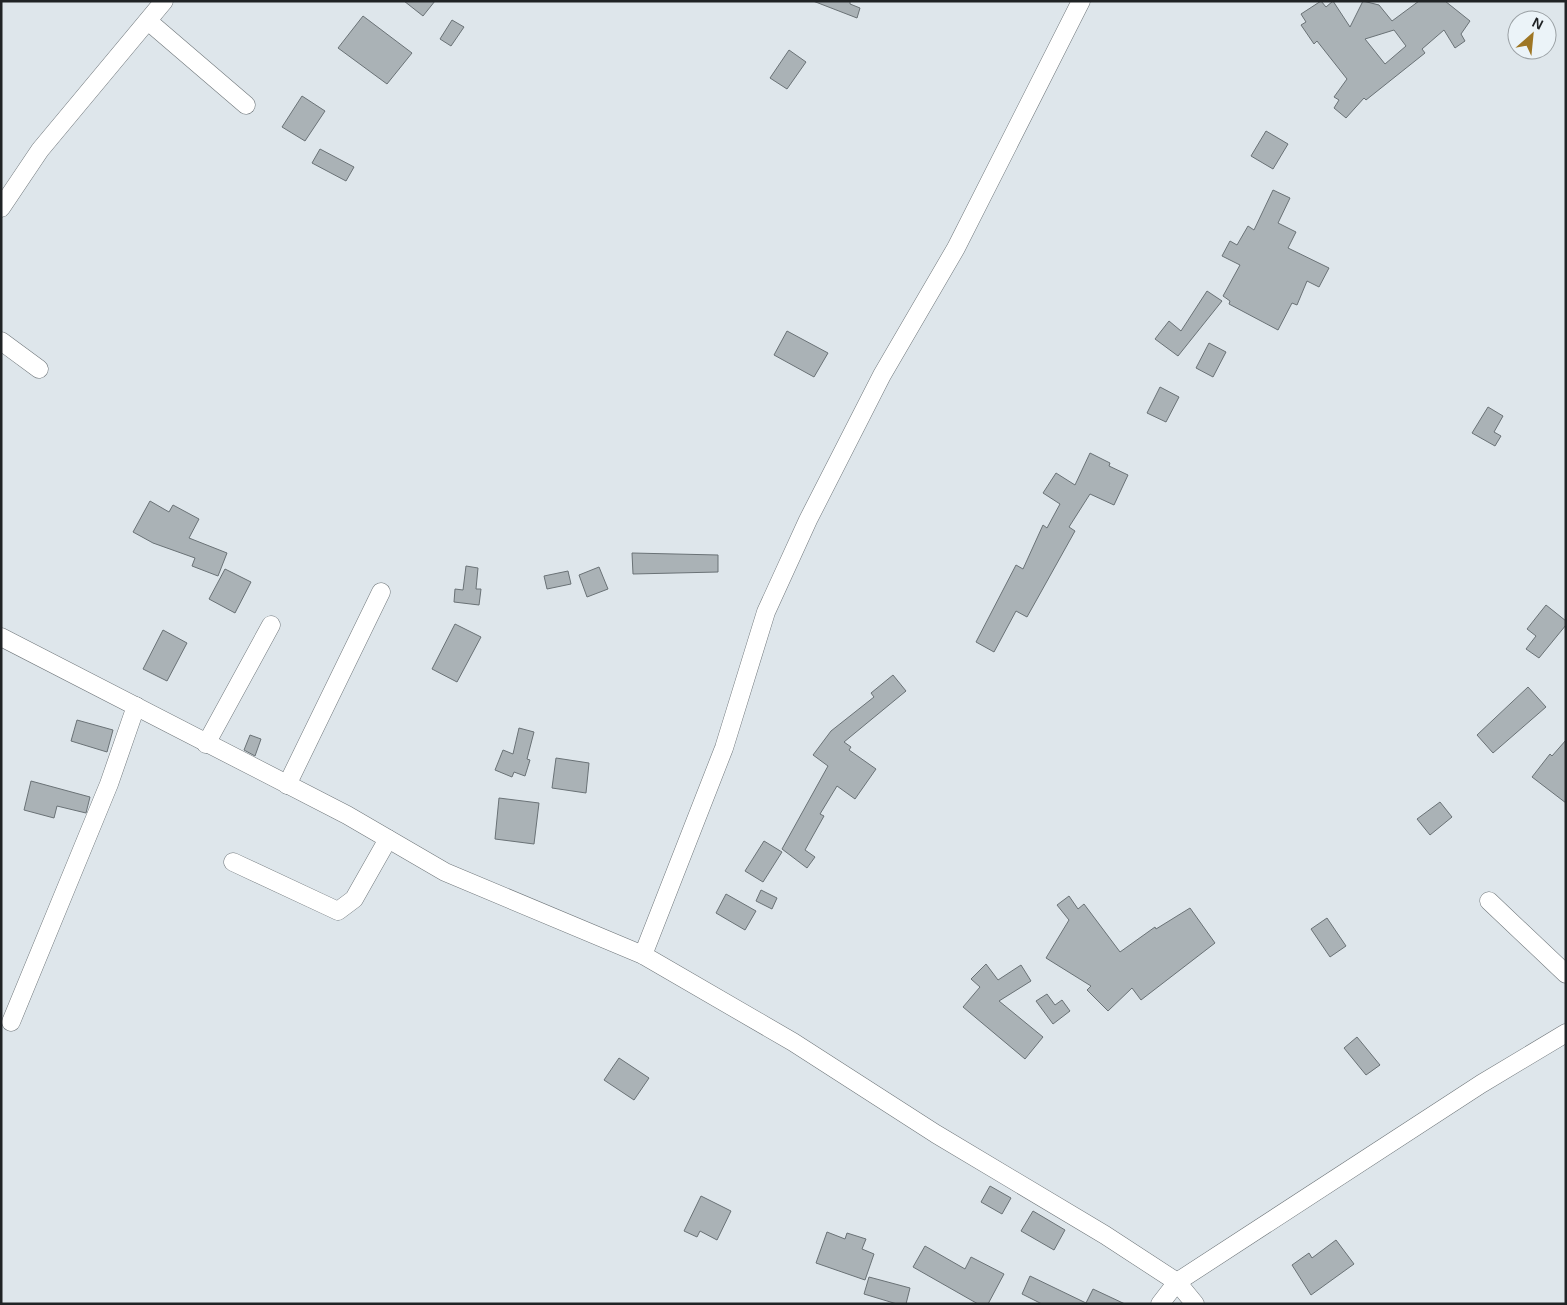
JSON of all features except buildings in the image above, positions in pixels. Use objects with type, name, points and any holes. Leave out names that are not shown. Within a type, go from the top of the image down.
[{"type":"street","points":[[1,208],[40,150],[164,1]]},
{"type":"street","points":[[643,955],[724,748],[766,612],[808,520],[882,375],[956,248],[1081,1]]},
{"type":"street","points":[[148,21],[246,104]]},
{"type":"street","points":[[1,341],[39,369]]},
{"type":"street","points":[[287,785],[381,592]]},
{"type":"street","points":[[206,744],[271,625]]},
{"type":"street","points":[[1,637],[347,815],[445,872],[643,955],[793,1042],[936,1134],[1105,1235],[1177,1282],[1195,1304]]},
{"type":"street","points":[[11,1022],[109,784],[136,706]]},
{"type":"street","points":[[233,862],[338,911],[354,899],[388,839]]},
{"type":"street","points":[[1489,901],[1566,974]]},
{"type":"street","points":[[1160,1304],[1177,1282],[1465,1095],[1566,1033]]}]
